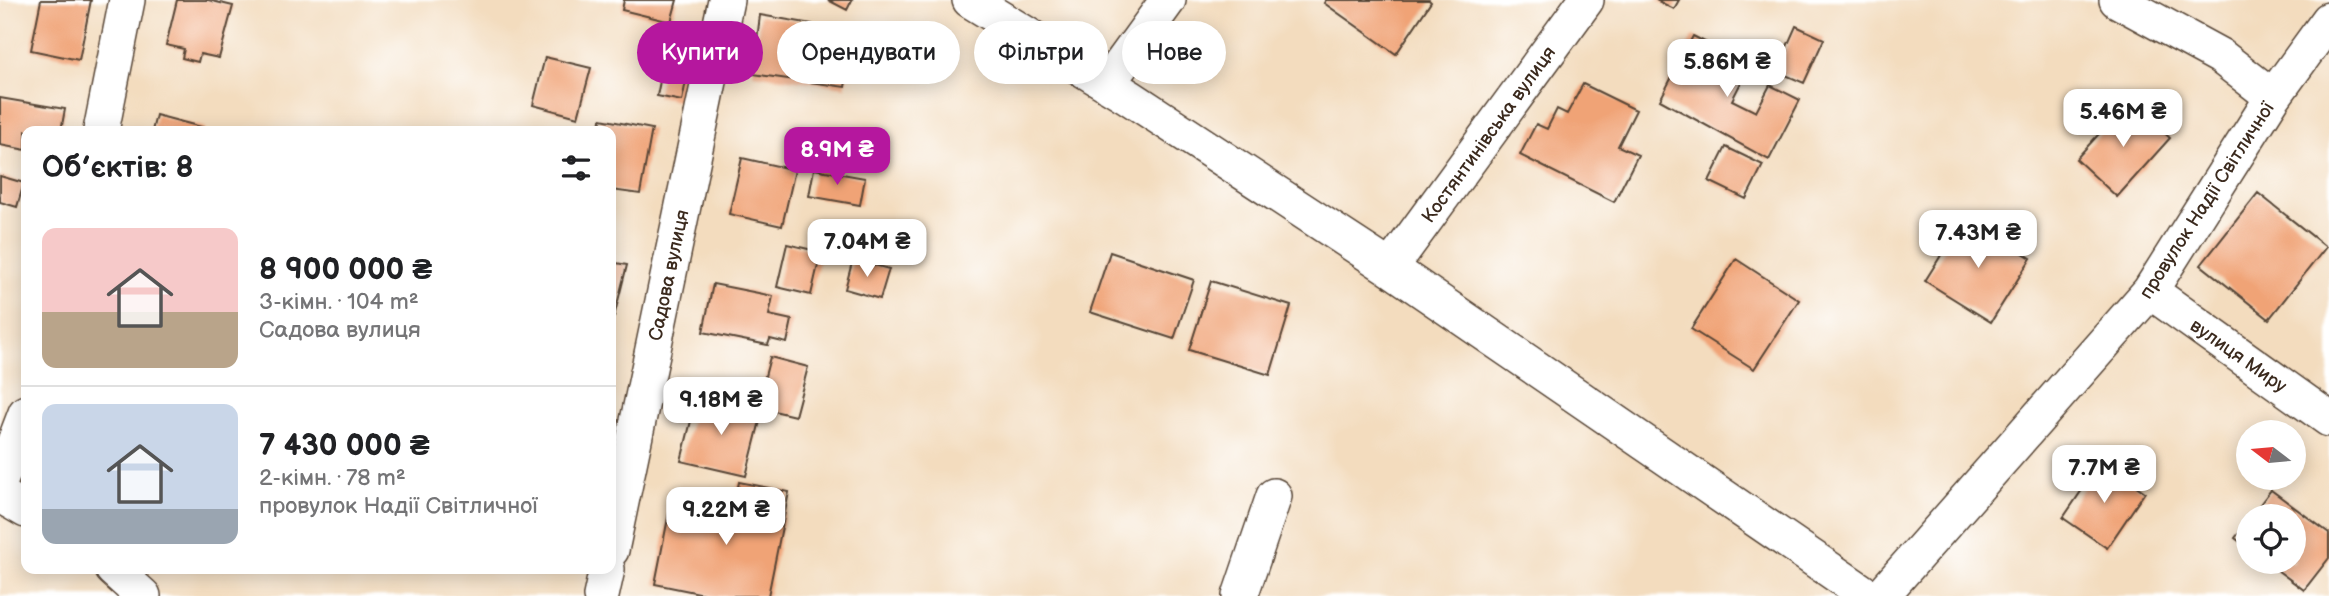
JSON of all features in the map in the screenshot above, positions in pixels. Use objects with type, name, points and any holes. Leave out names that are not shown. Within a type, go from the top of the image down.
[{"type":"street","points":[[102,126],[127,0]]},
{"type":"street","name":"Садова вулиця","points":[[616,526],[726,0]]},
{"type":"street","points":[[970,0],[1004,21]]},
{"type":"street","points":[[1108,83],[1168,0]]},
{"type":"street","name":"Костянтинівська вулиця","points":[[1390,268],[1586,0]]},
{"type":"street","points":[[2117,0],[2220,55],[2273,97]]},
{"type":"street","name":"провулок Надії Світличної","points":[[1881,596],[2150,291],[2273,97],[2329,20]]},
{"type":"street","points":[[1107,84],[1390,268],[1868,596]]},
{"type":"street","name":"вулиця Миру","points":[[2150,291],[2329,419]]},
{"type":"street","points":[[0,481],[21,426]]},
{"type":"street","points":[[0,495],[21,507]]},
{"type":"street","points":[[1240,596],[1274,496]]},
{"type":"street","points":[[119,574],[143,596]]},
{"type":"street","points":[[601,596],[606,574]]},
{"type":"building","points":[[41,0],[91,0],[79,60],[31,50]]},
{"type":"building","points":[[177,0],[208,0],[233,6],[219,58],[200,54],[198,62],[182,58],[184,49],[166,45]]},
{"type":"building","points":[[624,0],[677,0],[671,21],[622,10]]},
{"type":"building","points":[[828,0],[852,0],[847,10]]},
{"type":"building","points":[[1326,0],[1431,2],[1396,54],[1324,3]]},
{"type":"building","points":[[1656,0],[1679,0],[1674,9]]},
{"type":"building","points":[[760,15],[795,21],[777,21],[777,77],[763,75],[763,21],[759,21]]},
{"type":"building","points":[[1796,26],[1824,39],[1804,83],[1776,71]]},
{"type":"building","points":[[1693,36],[1750,65],[1732,100],[1756,112],[1770,85],[1800,100],[1769,160],[1660,100]]},
{"type":"building","points":[[545,57],[591,68],[578,117],[533,105]]},
{"type":"building","points":[[659,84],[685,84],[682,101],[657,96]]},
{"type":"building","points":[[824,84],[846,84],[845,87]]},
{"type":"building","points":[[1583,84],[1636,110],[1618,146],[1638,155],[1614,202],[1520,155],[1536,124],[1547,129],[1557,109],[1567,114]]},
{"type":"building","points":[[0,98],[65,109],[62,126],[21,126],[21,149],[0,145]]},
{"type":"building","points":[[2129,101],[2170,138],[2117,197],[2076,159]]},
{"type":"building","points":[[156,115],[197,126],[153,126]]},
{"type":"building","points":[[601,119],[652,129],[640,194],[616,191],[616,126],[600,126]]},
{"type":"building","points":[[1726,147],[1763,165],[1746,199],[1709,181]]},
{"type":"building","points":[[742,158],[795,170],[782,226],[729,214]]},
{"type":"building","points":[[814,169],[865,178],[860,205],[809,196]]},
{"type":"building","points":[[0,176],[21,182],[17,207],[0,202]]},
{"type":"building","points":[[2258,193],[2326,247],[2269,319],[2201,265]]},
{"type":"building","points":[[1965,217],[2031,258],[1991,322],[1925,281]]},
{"type":"building","points":[[787,244],[821,252],[811,295],[777,287]]},
{"type":"building","points":[[1110,252],[1194,280],[1174,339],[1090,312]]},
{"type":"building","points":[[853,259],[889,269],[880,299],[845,289]]},
{"type":"building","points":[[1736,259],[1799,300],[1754,369],[1691,329]]},
{"type":"building","points":[[616,263],[627,265],[616,309]]},
{"type":"building","points":[[1211,281],[1291,306],[1270,375],[1189,350]]},
{"type":"building","points":[[713,284],[773,296],[769,315],[792,320],[787,343],[770,339],[768,345],[703,332]]},
{"type":"building","points":[[770,357],[808,367],[795,416],[757,407]]},
{"type":"building","points":[[697,397],[762,413],[746,476],[681,461]]},
{"type":"building","points":[[2101,462],[2145,492],[2107,548],[2063,518]]},
{"type":"building","points":[[739,482],[789,492],[768,596],[714,596],[655,584],[669,513],[730,525]]},
{"type":"building","points":[[2271,490],[2290,504],[2260,504]]},
{"type":"building","points":[[2306,516],[2329,533],[2329,558],[2304,590],[2282,574],[2306,574]]}]
